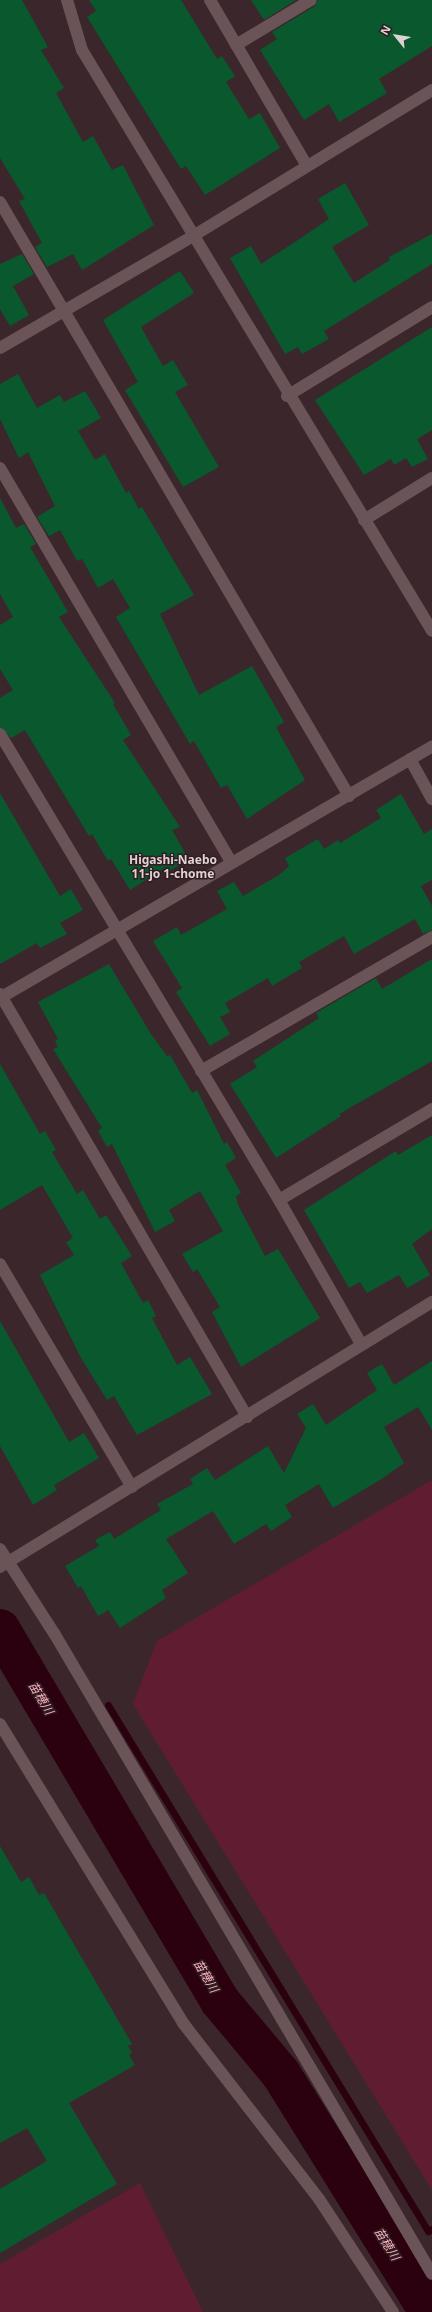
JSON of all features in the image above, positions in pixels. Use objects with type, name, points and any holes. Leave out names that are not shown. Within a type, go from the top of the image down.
[{"type":"street","points":[[67,0],[82,50],[287,396],[431,627]]},
{"type":"street","points":[[210,0],[308,166]]},
{"type":"street","points":[[236,45],[311,0]]},
{"type":"street","points":[[0,348],[61,310],[193,236],[432,90]]},
{"type":"street","points":[[0,202],[61,310],[349,796]]},
{"type":"street","points":[[287,396],[432,307]]},
{"type":"street","points":[[0,468],[232,863]]},
{"type":"street","points":[[364,520],[432,478]]},
{"type":"street","points":[[0,734],[279,1200],[360,1344]]},
{"type":"street","points":[[246,1417],[1,997],[118,931],[432,747]]},
{"type":"street","points":[[410,759],[432,799]]},
{"type":"street","points":[[201,1071],[432,937]]},
{"type":"street","points":[[279,1200],[432,1109]]},
{"type":"street","points":[[0,1264],[132,1487]]},
{"type":"street","points":[[4,1565],[246,1417],[360,1344],[432,1302]]},
{"type":"street","points":[[0,1549],[4,1565],[54,1632],[432,2274]]},
{"type":"street","points":[[0,1724],[183,2023],[319,2199],[393,2312]]},
{"type":"shaded area","points":[[432,1480],[432,2190],[133,1704],[157,1641]]},
{"type":"shaded area","points":[[140,2183],[203,2312],[0,2312],[0,2264]]},
{"type":"building","points":[[0,0],[22,0],[48,47],[41,50],[64,88],[56,93],[83,142],[93,136],[112,170],[123,165],[154,225],[82,270],[73,254],[47,267],[35,247],[42,243],[19,201],[25,199],[0,158]]},
{"type":"building","points":[[89,0],[181,0],[217,59],[222,56],[235,76],[226,82],[249,119],[260,113],[280,148],[205,195],[186,166],[181,169],[87,17],[96,11]]},
{"type":"building","points":[[251,0],[296,0],[264,20]]},
{"type":"building","points":[[318,0],[432,0],[432,46],[379,79],[387,93],[339,122],[329,104],[304,120],[260,50],[277,39],[272,32],[315,6]]},
{"type":"building","points":[[345,183],[369,225],[332,247],[354,283],[390,260],[389,257],[432,234],[432,264],[324,331],[329,339],[302,354],[298,347],[285,354],[230,258],[251,246],[261,264],[295,242],[329,219],[318,199]]},
{"type":"building","points":[[22,254],[34,274],[13,286],[29,315],[10,326],[0,309],[0,264]]},
{"type":"building","points":[[180,271],[194,293],[141,327],[163,366],[173,360],[188,385],[175,392],[219,467],[183,487],[125,390],[138,382],[103,320]]},
{"type":"building","points":[[432,327],[432,430],[417,439],[428,459],[412,467],[406,458],[394,465],[391,459],[364,475],[315,400]]},
{"type":"building","points":[[18,374],[37,408],[60,395],[64,402],[85,391],[101,418],[78,431],[95,460],[105,454],[126,493],[129,491],[139,509],[142,507],[194,595],[160,614],[199,695],[252,666],[284,722],[276,727],[305,780],[247,819],[227,785],[221,788],[194,741],[190,744],[116,617],[130,608],[113,579],[98,588],[82,559],[77,561],[60,530],[49,536],[37,517],[55,506],[28,452],[19,458],[0,419],[0,384]]},
{"type":"building","points":[[0,498],[16,528],[24,524],[36,544],[30,547],[68,612],[59,617],[115,703],[113,704],[131,735],[123,740],[180,827],[172,830],[189,860],[169,871],[166,867],[130,890],[111,859],[108,861],[92,834],[89,836],[25,730],[11,738],[0,727],[0,698],[13,690],[0,669],[0,625],[13,617],[0,594]]},
{"type":"building","points":[[0,793],[60,896],[71,889],[83,910],[60,923],[67,934],[40,948],[37,943],[0,964]]},
{"type":"building","points":[[401,794],[424,834],[432,829],[432,880],[421,886],[432,906],[432,930],[423,934],[415,919],[354,954],[344,936],[299,962],[302,968],[272,986],[268,978],[225,1003],[230,1012],[220,1017],[230,1034],[210,1046],[176,992],[182,988],[153,941],[177,927],[181,935],[227,909],[217,891],[234,882],[243,896],[279,875],[289,866],[285,858],[318,839],[324,849],[338,840],[340,843],[381,818],[376,810]]},
{"type":"building","points":[[432,959],[432,1061],[339,1114],[341,1116],[276,1158],[230,1084],[257,1067],[253,1061],[319,1018],[316,1013],[376,978],[382,989]]},
{"type":"building","points":[[109,964],[151,1034],[167,1056],[170,1055],[192,1093],[197,1090],[224,1144],[227,1142],[236,1158],[225,1165],[241,1193],[236,1196],[238,1205],[265,1256],[278,1249],[320,1318],[241,1367],[212,1312],[220,1307],[197,1269],[193,1272],[182,1254],[223,1231],[200,1191],[169,1210],[175,1221],[155,1232],[112,1144],[107,1147],[98,1131],[102,1128],[53,1049],[58,1047],[55,1041],[58,1039],[38,1002]]},
{"type":"building","points":[[0,1064],[40,1134],[45,1131],[56,1150],[52,1152],[77,1194],[83,1190],[100,1219],[106,1215],[132,1256],[121,1263],[143,1303],[148,1300],[156,1316],[152,1318],[177,1365],[190,1357],[212,1394],[137,1435],[114,1396],[107,1400],[81,1358],[40,1275],[74,1255],[66,1242],[73,1238],[42,1185],[0,1210]]},
{"type":"building","points":[[432,1135],[432,1229],[412,1244],[430,1275],[407,1288],[399,1275],[367,1293],[360,1282],[349,1288],[304,1210],[396,1151],[398,1155]]},
{"type":"building","points":[[0,1321],[69,1442],[84,1433],[99,1458],[54,1485],[57,1490],[33,1505],[0,1446]]},
{"type":"building","points":[[432,1361],[432,1430],[418,1407],[384,1427],[404,1463],[383,1478],[333,1508],[319,1484],[285,1505],[292,1517],[271,1531],[266,1524],[234,1544],[213,1511],[166,1539],[188,1573],[162,1590],[166,1598],[120,1628],[108,1610],[98,1616],[81,1586],[78,1588],[65,1566],[99,1546],[95,1540],[110,1532],[114,1539],[161,1510],[157,1504],[193,1484],[190,1479],[207,1468],[215,1480],[268,1446],[284,1473],[306,1428],[297,1414],[313,1404],[326,1425],[377,1390],[367,1373],[382,1364],[394,1385]]},
{"type":"building","points":[[0,1846],[21,1882],[29,1877],[39,1895],[44,1893],[132,2044],[128,2046],[132,2053],[129,2055],[135,2065],[69,2103],[117,2184],[0,2253],[0,2189],[47,2161],[27,2128],[0,2143]]},
{"type":"waterway","name":"苗穂川","points":[[0,1629],[220,2001],[281,2074],[429,2312]]},
{"type":"waterway","points":[[108,1705],[428,2231],[432,2229]]},
{"type":"district","name":"Higashi-Naebo 11-jo 1-chome","points":[[173,867]]}]
